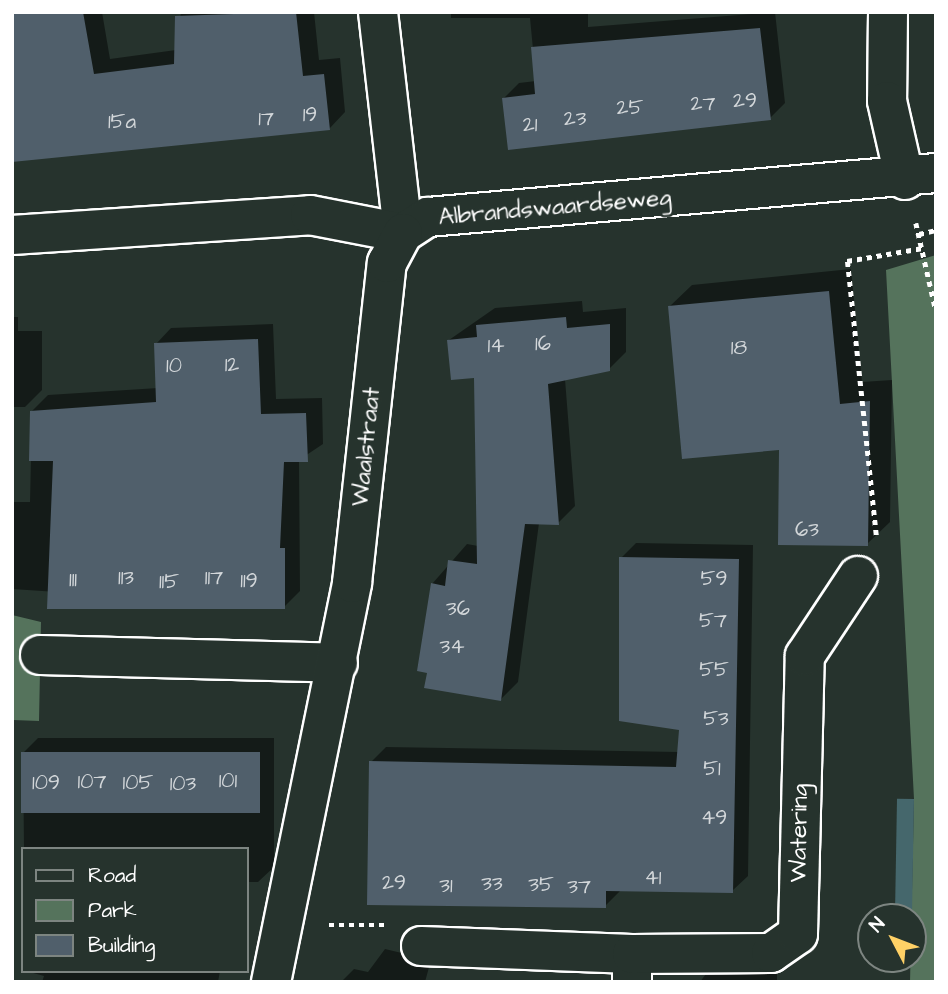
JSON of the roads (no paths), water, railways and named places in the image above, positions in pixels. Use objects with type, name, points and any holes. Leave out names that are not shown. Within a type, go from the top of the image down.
[{"type":"street","points":[[378,12],[403,233]]},
{"type":"street","points":[[888,12],[887,101],[920,176]]},
{"type":"street","name":"Albrandswaardseweg","points":[[12,235],[310,215],[403,233],[428,217],[920,176]]},
{"type":"street","name":"Waalstraat","points":[[271,982],[338,663],[387,263],[403,233]]},
{"type":"street","name":"Watering","points":[[421,946],[632,968],[771,953],[798,934],[805,656],[858,576]]},
{"type":"street","points":[[40,655],[338,663]]},
{"type":"water","points":[[897,799],[914,799],[912,903],[895,903]]}]
